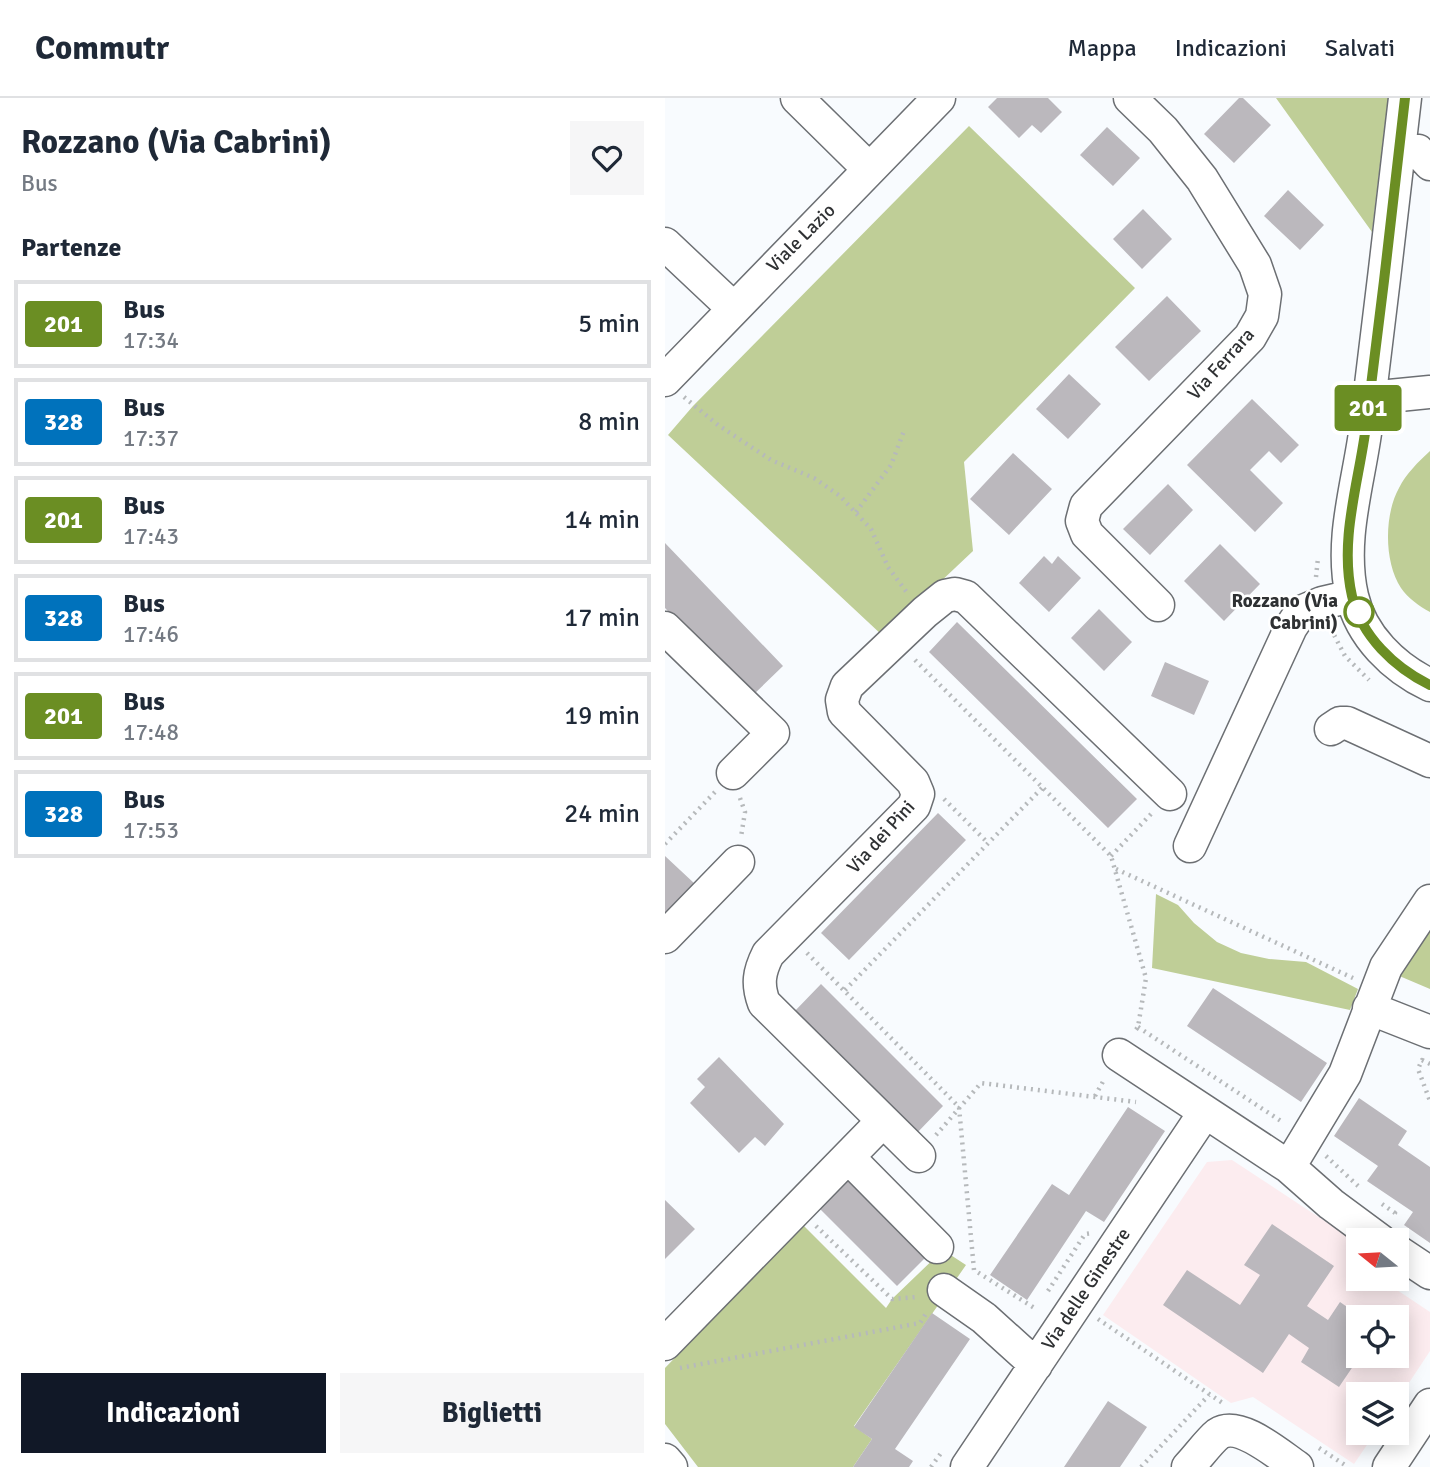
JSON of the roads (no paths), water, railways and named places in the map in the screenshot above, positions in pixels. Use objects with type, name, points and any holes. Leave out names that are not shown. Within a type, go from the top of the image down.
[{"type":"street","points":[[797,98],[869,169]]},
{"type":"street","name":"Viale Lazio","points":[[665,380],[939,98]]},
{"type":"street","name":"Via Ferrara","points":[[1130,98],[1163,130],[1202,179],[1255,265],[1265,295],[1262,316],[1250,337],[1086,506],[1082,521],[1087,534],[1158,605]]},
{"type":"street","points":[[1405,98],[1369,398],[1350,517],[1349,562],[1352,596],[1365,626],[1385,655],[1430,685]]},
{"type":"street","points":[[1399,149],[1417,151],[1430,164]]},
{"type":"street","points":[[672,264],[733,308]]},
{"type":"street","points":[[1369,398],[1430,392]]},
{"type":"street","name":"Via dei Pini","points":[[919,1156],[764,1003],[759,988],[760,971],[768,954],[914,806],[918,794],[913,782],[844,712],[842,700],[847,686],[944,596],[955,594],[966,597],[1170,794]]},
{"type":"street","points":[[1190,846],[1291,627],[1301,612],[1321,603],[1352,596]]},
{"type":"street","points":[[665,628],[772,733],[733,773]]},
{"type":"street","points":[[1331,729],[1339,723],[1347,723],[1430,761]]},
{"type":"street","points":[[665,937],[738,862]]},
{"type":"street","points":[[1289,1167],[1345,1074],[1386,967],[1430,901]]},
{"type":"street","points":[[1373,998],[1430,1032]]},
{"type":"street","points":[[1119,1055],[1289,1167],[1363,1228]]},
{"type":"street","name":"Via delle Ginestre","points":[[967,1467],[1205,1112]]},
{"type":"street","points":[[672,1356],[798,1208],[882,1122]]},
{"type":"street","points":[[849,1157],[937,1247]]},
{"type":"street","points":[[1409,1259],[1430,1273]]},
{"type":"street","points":[[941,1292],[984,1318],[1036,1365]]},
{"type":"street","points":[[1402,1462],[1430,1405]]},
{"type":"street","points":[[1188,1467],[1232,1419],[1246,1434],[1306,1456]]},
{"type":"street","points":[[665,1460],[671,1467]]},
{"type":"place","name":"Rozzano (Via Cabrini)","points":[[1359,612]]}]
